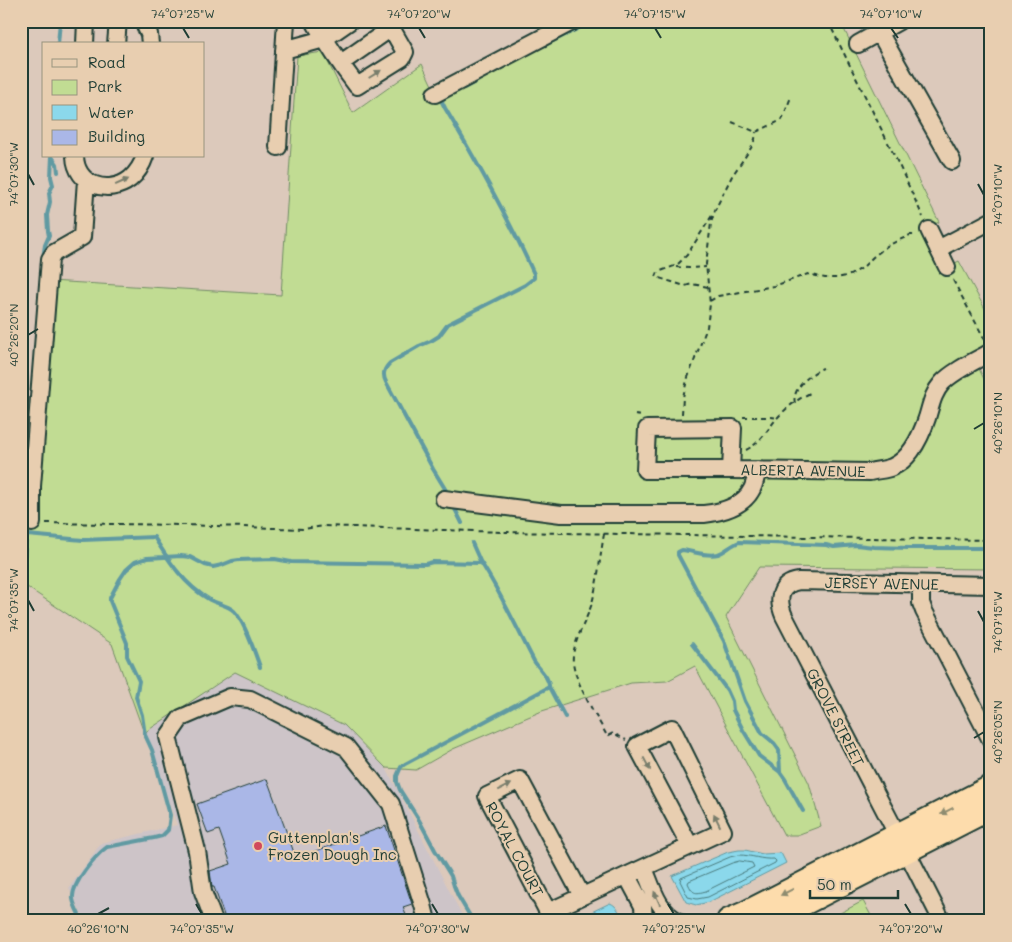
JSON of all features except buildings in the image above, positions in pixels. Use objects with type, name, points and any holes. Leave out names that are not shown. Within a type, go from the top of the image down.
[{"type":"highway","points":[[768,921],[902,843],[991,788]]},
{"type":"highway","points":[[729,921],[902,843],[991,807]]},
{"type":"street","points":[[85,42],[86,21]]},
{"type":"street","points":[[116,42],[118,21]]},
{"type":"street","points":[[143,21],[149,34],[150,42]]},
{"type":"street","points":[[278,147],[286,21]]},
{"type":"street","points":[[314,21],[341,63]]},
{"type":"street","points":[[284,50],[324,39],[350,21]]},
{"type":"street","points":[[434,94],[574,21]]},
{"type":"street","points":[[858,44],[899,21]]},
{"type":"street","points":[[879,32],[952,161]]},
{"type":"street","points":[[75,158],[75,165],[83,178],[94,185],[104,187],[119,185],[129,180],[138,170],[144,158]]},
{"type":"street","points":[[32,523],[32,486],[50,259],[54,253],[82,237],[86,180]]},
{"type":"street","points":[[938,249],[991,220]]},
{"type":"street","points":[[930,232],[946,267]]},
{"type":"street","name":"ALBERTA AVENUE","points":[[732,462],[733,428],[647,429],[645,470],[732,462],[758,470],[870,472],[892,468],[904,459],[915,445],[926,420],[933,396],[943,382],[965,366],[988,355]]},
{"type":"street","points":[[444,499],[560,514],[716,513],[742,502],[753,488],[758,470]]},
{"type":"street","name":"JERSEY AVENUE","points":[[781,596],[782,591],[791,582],[799,581],[991,585]]},
{"type":"street","points":[[921,584],[924,612],[991,740]]},
{"type":"street","name":"GROVE STREET","points":[[781,596],[780,608],[942,921]]},
{"type":"street","points":[[214,921],[203,892],[197,851],[168,737],[181,718],[230,697],[250,699],[346,747],[391,804],[423,905],[426,921]]},
{"type":"street","name":"ROYAL COURT","points":[[582,896],[520,780],[487,796],[548,912],[723,831],[672,728],[637,746]]},
{"type":"street","points":[[637,746],[690,846]]},
{"type":"street","points":[[644,868],[661,907],[673,919],[678,921]]},
{"type":"street","points":[[627,876],[643,906],[644,921]]},
{"type":"path","points":[[710,302],[718,296],[774,286],[808,274],[825,278],[850,275],[862,268],[886,246],[910,235],[930,232],[828,21]]},
{"type":"path","points":[[732,122],[756,132],[782,120],[791,97]]},
{"type":"path","points":[[682,417],[686,380],[707,327],[710,302],[706,267],[711,223],[732,176],[751,148],[756,132]]},
{"type":"path","points":[[708,287],[692,284],[685,286],[656,277],[658,272],[676,265],[686,255],[716,210]]},
{"type":"path","points":[[673,266],[689,268],[706,267]]},
{"type":"path","points":[[946,267],[988,355]]},
{"type":"path","points":[[795,403],[795,395],[803,382],[816,371],[823,368]]},
{"type":"path","points":[[732,462],[755,446],[782,413],[810,393]]},
{"type":"path","points":[[32,523],[304,529],[324,526],[494,532],[991,540]]},
{"type":"path","points":[[604,534],[592,603],[576,644],[573,663],[583,690],[607,736],[612,733],[637,746]]},
{"type":"shaded area","points":[[235,672],[344,725],[386,768],[465,921],[85,921],[69,888],[101,843],[177,825],[144,733]]},
{"type":"green space","points":[[591,21],[840,21],[939,222],[923,230],[942,270],[959,261],[991,320],[991,344],[972,354],[991,394],[991,569],[759,567],[726,617],[809,783],[821,826],[797,835],[784,835],[695,666],[667,681],[631,683],[542,711],[453,749],[416,770],[386,768],[344,725],[235,672],[144,733],[112,644],[24,585],[21,588],[21,429],[39,438],[50,281],[281,295],[297,56],[323,52],[353,113],[422,64],[436,94]]},
{"type":"green space","points":[[863,901],[874,921],[825,921]]},
{"type":"water","points":[[739,850],[763,854],[781,853],[786,863],[709,902],[696,905],[686,902],[672,876],[728,852]]},
{"type":"water","points":[[610,903],[617,908],[623,921],[573,921]]},
{"type":"waterway","points":[[58,42],[60,21]]},
{"type":"waterway","points":[[543,46],[593,21]]},
{"type":"waterway","points":[[464,88],[477,81]]},
{"type":"waterway","points":[[446,97],[442,102],[492,190],[534,274],[534,278],[525,285],[448,324],[439,336],[390,363],[385,370],[386,382],[447,492]]},
{"type":"waterway","points":[[43,258],[49,236],[47,215],[50,202],[49,193],[53,185],[51,177],[52,158]]},
{"type":"waterway","points":[[53,158],[57,164],[58,172]]},
{"type":"waterway","points":[[455,509],[462,523]]},
{"type":"waterway","points":[[21,585],[27,531]]},
{"type":"waterway","points":[[27,535],[83,540],[154,537],[171,564],[192,587],[210,600],[234,611],[242,622],[260,667]]},
{"type":"waterway","points":[[803,811],[780,772],[779,750],[762,733],[745,701],[724,641],[678,552],[682,550],[713,555],[723,552],[739,542],[826,545],[834,547],[856,545],[909,548],[991,548]]},
{"type":"waterway","points":[[82,921],[75,907],[73,893],[80,878],[91,863],[107,847],[162,836],[168,830],[170,815],[152,750],[145,735],[142,715],[136,697],[139,681],[127,656],[127,643],[110,601],[126,570],[135,562],[147,558],[181,556],[190,557],[213,567],[239,560],[275,559],[291,562],[479,563],[480,561],[472,543]]},
{"type":"waterway","points":[[473,921],[458,896],[451,876],[400,790],[397,776],[401,767],[405,764],[549,687],[546,677],[534,661],[502,598],[480,561]]},
{"type":"waterway","points":[[692,644],[727,690],[732,701],[733,710],[759,756],[780,772]]},
{"type":"waterway","points":[[549,687],[565,717]]},
{"type":"place","name":"Guttenplan's Frozen Dough Inc","points":[[258,846]]}]
